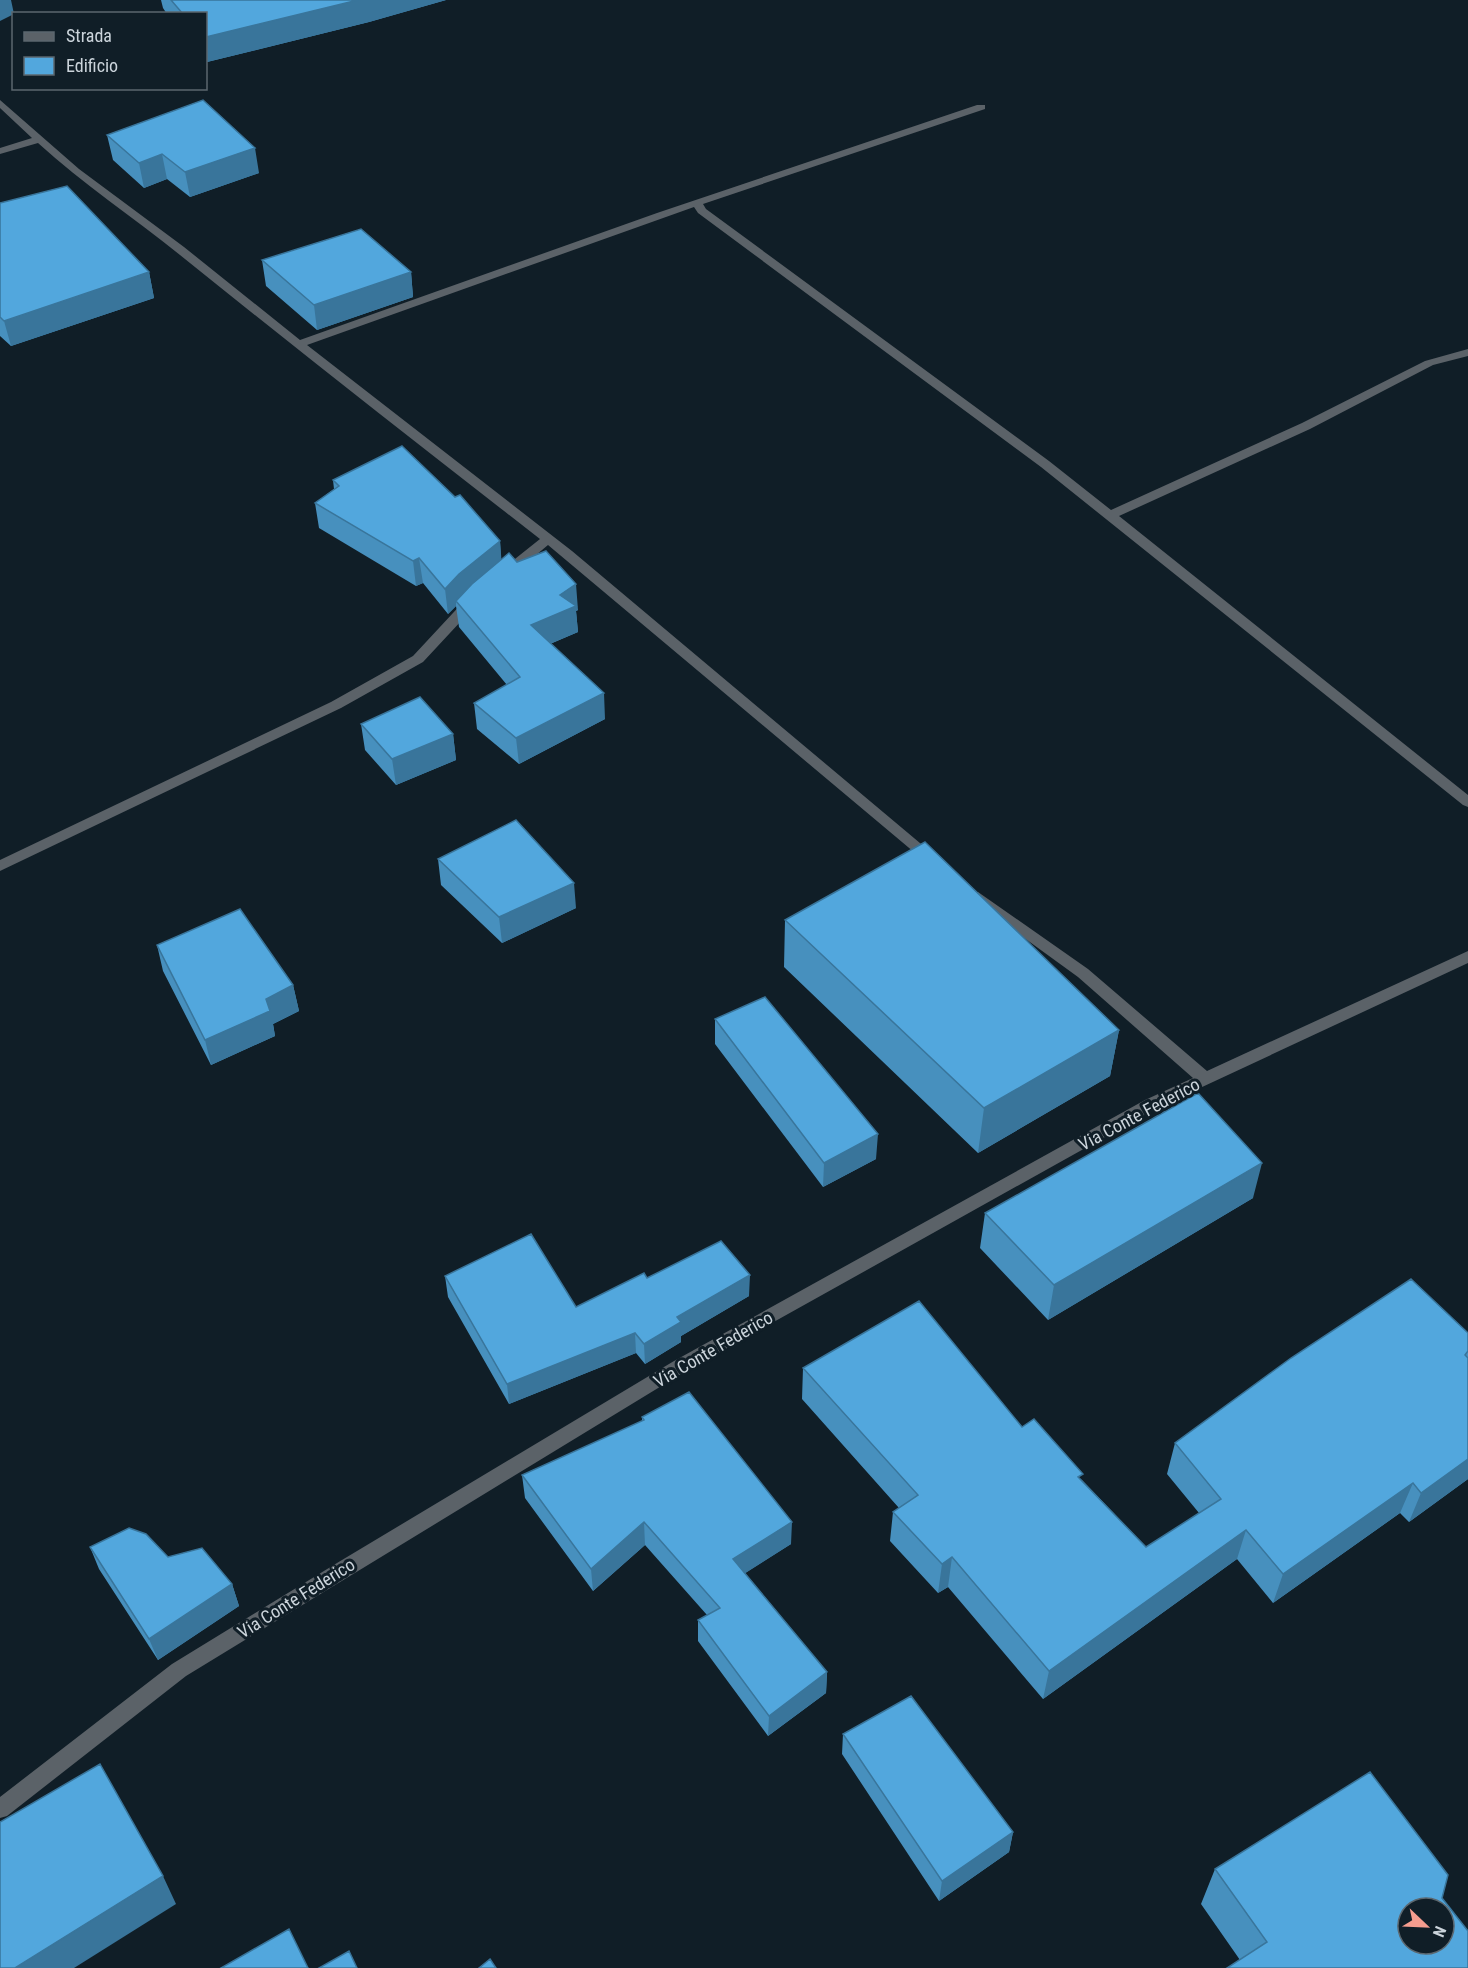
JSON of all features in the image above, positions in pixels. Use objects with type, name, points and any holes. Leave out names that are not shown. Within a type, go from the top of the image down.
[{"type":"street","points":[[0,103],[75,171],[180,249],[388,416],[547,539],[946,870]]},
{"type":"street","points":[[300,344],[697,203],[981,107]]},
{"type":"street","points":[[0,151],[40,139]]},
{"type":"street","points":[[697,203],[702,211],[1045,464],[1468,802]]},
{"type":"street","points":[[1109,516],[1306,426],[1429,363],[1468,352]]},
{"type":"street","points":[[0,866],[336,705],[418,659],[468,605],[547,539]]},
{"type":"street","points":[[964,885],[1083,974],[1205,1079]]},
{"type":"street","name":"Via Conte Federico","points":[[0,1809],[179,1670],[680,1366],[1151,1104],[1468,957]]},
{"type":"building","points":[[171,0],[358,0],[207,37],[207,12],[181,12]]},
{"type":"building","points":[[203,100],[255,148],[185,172],[162,154],[139,163],[107,135]]},
{"type":"building","points":[[67,186],[149,272],[4,321],[0,317],[0,203]]},
{"type":"building","points":[[361,229],[411,272],[314,305],[262,260]]},
{"type":"building","points":[[402,446],[455,497],[460,495],[500,541],[459,574],[445,589],[419,558],[413,561],[315,503],[339,486],[333,480]]},
{"type":"building","points":[[546,551],[576,584],[560,595],[576,606],[531,625],[604,693],[516,738],[474,703],[520,677],[456,601],[472,584],[509,553],[517,562]]},
{"type":"building","points":[[420,697],[453,734],[392,759],[361,724]]},
{"type":"building","points":[[516,820],[574,883],[499,917],[438,859]]},
{"type":"building","points":[[925,842],[1119,1030],[984,1108],[785,920]]},
{"type":"building","points":[[240,909],[293,985],[266,999],[270,1011],[205,1040],[157,945]]},
{"type":"building","points":[[765,997],[878,1134],[824,1163],[715,1019]]},
{"type":"building","points":[[1198,1093],[1262,1163],[1054,1285],[985,1213]]},
{"type":"building","points":[[531,1234],[576,1307],[644,1273],[647,1278],[721,1241],[750,1275],[677,1317],[681,1322],[644,1344],[635,1333],[507,1384],[445,1276]]},
{"type":"building","points":[[1411,1279],[1468,1333],[1468,1351],[1465,1355],[1468,1358],[1468,1459],[1421,1493],[1413,1483],[1283,1574],[1246,1530],[1049,1671],[952,1557],[942,1564],[893,1512],[918,1495],[803,1368],[919,1301],[1022,1427],[1034,1419],[1083,1474],[1078,1477],[1146,1547],[1221,1499],[1175,1443],[1291,1358]]},
{"type":"building","points":[[689,1392],[792,1522],[733,1559],[827,1672],[769,1716],[698,1620],[720,1608],[644,1522],[591,1569],[522,1475],[644,1420],[642,1417]]},
{"type":"building","points":[[129,1528],[146,1534],[168,1557],[202,1548],[232,1584],[149,1639],[90,1547]]},
{"type":"building","points":[[911,1696],[1013,1832],[942,1881],[843,1734]]},
{"type":"building","points":[[100,1764],[163,1876],[15,1968],[0,1968],[0,1822]]},
{"type":"building","points":[[1370,1772],[1448,1875],[1443,1896],[1396,1896],[1396,1956],[1456,1956],[1456,1916],[1468,1931],[1468,1968],[1227,1968],[1267,1942],[1215,1869]]},
{"type":"building","points":[[289,1929],[308,1968],[221,1968]]},
{"type":"building","points":[[349,1951],[357,1968],[319,1968]]},
{"type":"building","points":[[490,1959],[496,1968],[479,1968]]}]
